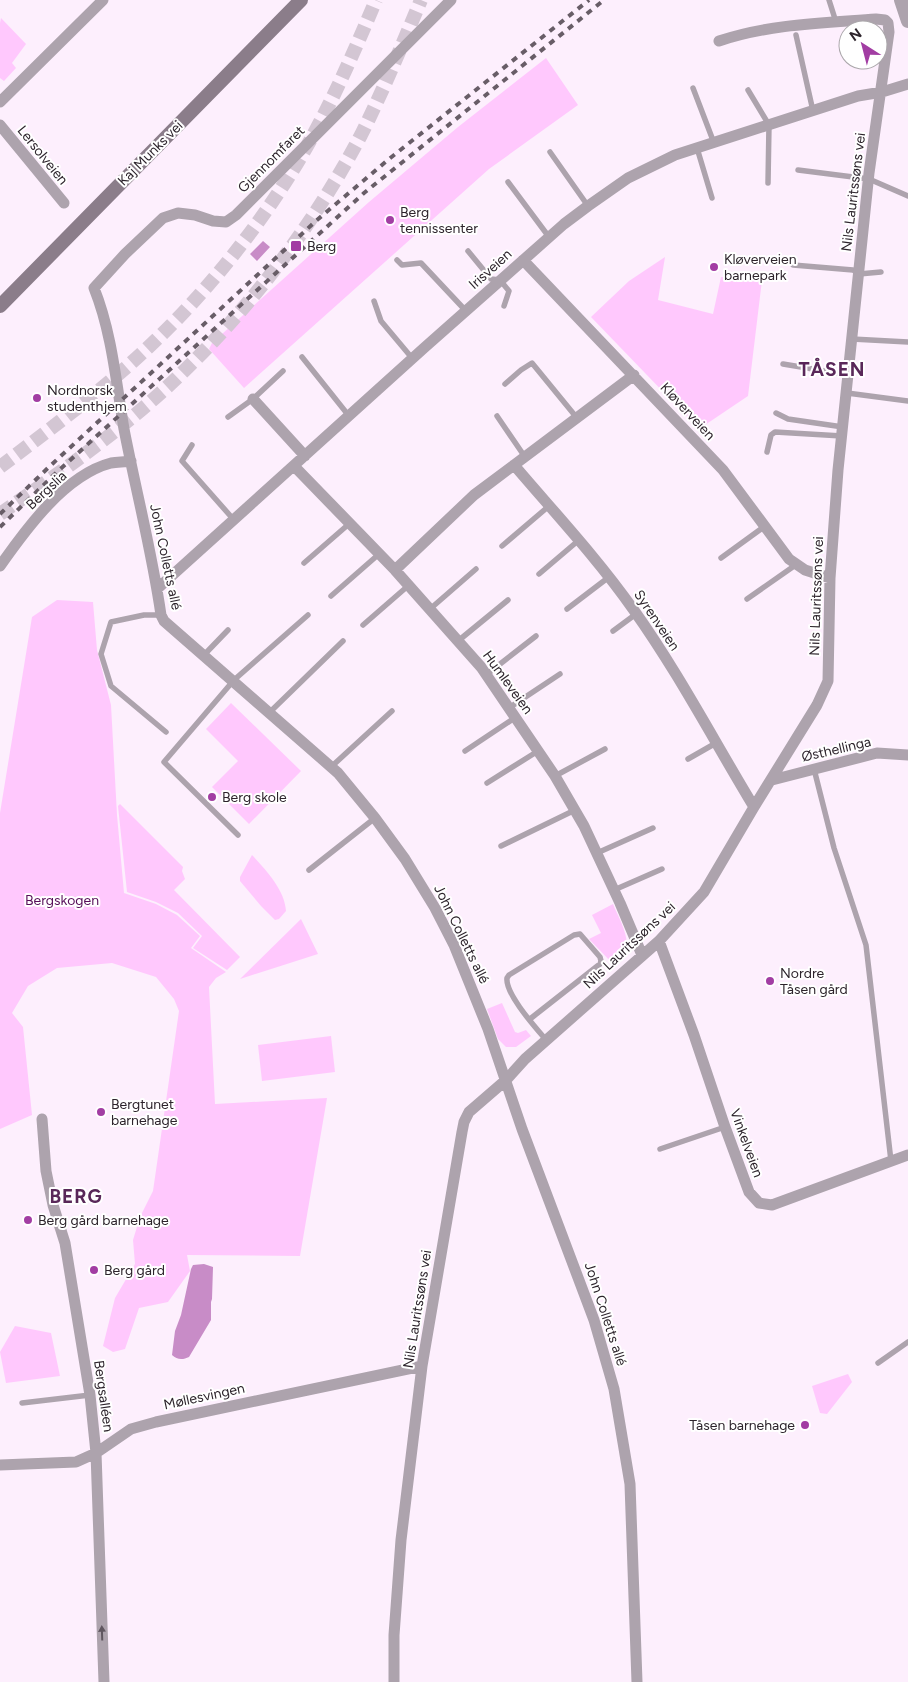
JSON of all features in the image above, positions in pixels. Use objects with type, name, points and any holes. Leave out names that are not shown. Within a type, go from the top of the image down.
[{"type":"main road","name":"Kaj Munks vei","points":[[0,306],[301,0]]},
{"type":"street","points":[[0,102],[103,0]]},
{"type":"street","name":"Gjennomfaret","points":[[94,288],[125,254],[163,218],[178,213],[226,222],[236,215],[451,0]]},
{"type":"street","points":[[901,0],[908,21]]},
{"type":"street","name":"Nils Lauritssøns vei","points":[[394,1682],[394,1636],[401,1540],[422,1366],[464,1122],[474,1107],[506,1080],[525,1059],[659,941],[704,892],[817,705],[828,681],[830,578],[843,432],[869,179],[889,32],[888,23],[885,20],[876,18],[836,22]]},
{"type":"street","points":[[719,40],[780,26],[836,22]]},
{"type":"street","name":"Irisveien","points":[[157,589],[412,358],[549,237],[588,206],[628,178],[675,155],[858,96],[882,92],[908,84]]},
{"type":"street","name":"Lersolveien","points":[[0,124],[64,203]]},
{"type":"street","name":"Kløverveien","points":[[523,260],[723,470],[789,559],[805,570],[830,578]]},
{"type":"street","name":"John Colletts allé","points":[[94,288],[103,310],[161,615],[164,621],[203,656],[234,680],[331,767],[375,818],[406,859],[435,908],[463,966],[488,1029],[522,1129],[594,1320],[614,1389],[630,1484],[637,1682]]},
{"type":"street","points":[[395,570],[474,495],[634,375]]},
{"type":"street","points":[[253,399],[306,456]]},
{"type":"street","name":"Bergslia","points":[[0,566],[46,507],[69,486],[112,463],[131,461]]},
{"type":"street","name":"Syrenveien","points":[[514,465],[579,540],[636,614],[672,668],[754,807]]},
{"type":"street","name":"Humleveien","points":[[294,466],[395,570],[486,675],[555,776],[574,810],[597,853],[642,955]]},
{"type":"street","name":"Østhellinga","points":[[772,780],[877,753],[908,755]]},
{"type":"street","name":"Vinkelveien","points":[[659,941],[694,1035],[724,1127],[749,1192],[759,1203],[772,1205],[908,1155]]},
{"type":"street","name":"Bergsalléen","points":[[42,1119],[46,1172],[53,1205],[65,1243],[90,1395],[96,1453],[104,1682]]},
{"type":"street","name":"Møllesvingen","points":[[0,1466],[76,1462],[96,1453],[131,1429],[156,1422],[422,1366]]},
{"type":"lane","points":[[829,0],[836,22]]},
{"type":"lane","points":[[796,35],[814,111]]},
{"type":"lane","points":[[693,88],[714,143]]},
{"type":"lane","points":[[748,90],[769,125],[768,183]]},
{"type":"lane","points":[[697,148],[712,198]]},
{"type":"lane","points":[[550,152],[588,206]]},
{"type":"lane","points":[[798,170],[869,179],[908,196]]},
{"type":"lane","points":[[508,182],[549,237]]},
{"type":"lane","points":[[468,251],[492,279],[500,280],[509,291],[504,306]]},
{"type":"lane","points":[[397,260],[402,265],[422,263],[466,310]]},
{"type":"lane","points":[[793,265],[853,270],[859,274],[881,272]]},
{"type":"lane","points":[[374,301],[381,321],[412,358]]},
{"type":"lane","points":[[852,339],[908,342]]},
{"type":"lane","points":[[302,357],[349,416]]},
{"type":"lane","points":[[505,384],[532,363],[577,418]]},
{"type":"lane","points":[[784,364],[849,375]]},
{"type":"lane","points":[[228,417],[253,399],[284,371]]},
{"type":"lane","points":[[847,393],[908,400]]},
{"type":"lane","points":[[776,413],[788,419],[843,432]]},
{"type":"lane","points":[[497,416],[525,457]]},
{"type":"lane","points":[[767,452],[771,436],[775,432],[843,432]]},
{"type":"lane","points":[[192,445],[182,462],[234,520]]},
{"type":"lane","points":[[502,546],[549,506]]},
{"type":"lane","points":[[304,563],[350,523]]},
{"type":"lane","points":[[721,558],[765,526]]},
{"type":"lane","points":[[539,574],[579,540]]},
{"type":"lane","points":[[331,596],[379,554]]},
{"type":"lane","points":[[747,599],[797,564]]},
{"type":"lane","points":[[430,609],[476,569]]},
{"type":"lane","points":[[567,609],[609,577]]},
{"type":"lane","points":[[363,625],[409,586]]},
{"type":"lane","points":[[458,641],[508,600]]},
{"type":"lane","points":[[613,631],[636,614]]},
{"type":"lane","points":[[161,615],[144,615],[111,622],[101,654],[111,686],[166,732]]},
{"type":"lane","points":[[238,835],[164,762],[234,680],[308,615]]},
{"type":"lane","points":[[203,656],[228,630]]},
{"type":"lane","points":[[486,675],[536,636]]},
{"type":"lane","points":[[270,712],[343,641]]},
{"type":"lane","points":[[466,751],[560,674]]},
{"type":"lane","points":[[331,767],[392,711]]},
{"type":"lane","points":[[688,759],[716,744]]},
{"type":"lane","points":[[555,776],[605,748]]},
{"type":"lane","points":[[487,784],[538,751]]},
{"type":"lane","points":[[814,769],[834,848],[866,945],[891,1161]]},
{"type":"lane","points":[[501,846],[574,810]]},
{"type":"lane","points":[[309,870],[375,818]]},
{"type":"lane","points":[[597,853],[653,828]]},
{"type":"lane","points":[[614,890],[662,869]]},
{"type":"lane","points":[[530,1019],[600,964],[601,959],[580,934],[574,935],[507,978],[507,985],[514,998],[530,1019],[547,1041]]},
{"type":"lane","points":[[660,1149],[724,1127]]},
{"type":"lane","points":[[878,1363],[908,1342]]},
{"type":"lane","points":[[22,1403],[90,1395]]},
{"type":"green space","points":[[1,18],[26,44],[12,63],[16,68],[4,81],[0,78]]},
{"type":"green space","name":"Berg tennissenter","points":[[546,58],[578,105],[489,169],[244,388],[209,349],[212,343],[369,202],[458,127]]},
{"type":"green space","points":[[665,257],[658,300],[713,314],[721,277],[762,280],[748,396],[699,429],[591,317],[629,281]]},
{"type":"green space","name":"Bergskogen","points":[[57,600],[93,602],[97,650],[111,705],[117,815],[124,893],[156,904],[177,915],[200,936],[191,948],[226,972],[216,978],[209,987],[215,1104],[327,1098],[300,1256],[187,1255],[190,1271],[168,1302],[139,1308],[125,1349],[113,1352],[103,1346],[115,1298],[135,1264],[133,1240],[140,1217],[153,1191],[179,1011],[174,999],[156,977],[112,963],[57,968],[28,986],[12,1013],[23,1027],[32,1115],[0,1129],[0,813],[32,617]]},
{"type":"green space","points":[[231,703],[301,771],[249,824],[212,787],[238,761],[206,729]]},
{"type":"green space","points":[[120,804],[183,867],[182,871],[185,879],[174,890],[240,957],[227,970],[193,948],[202,936],[178,913],[156,902],[127,892],[118,806]]},
{"type":"green space","points":[[252,855],[274,881],[285,903],[286,911],[279,919],[275,920],[240,881],[240,877]]},
{"type":"green space","points":[[613,904],[624,928],[627,942],[624,955],[614,965],[589,939],[601,933],[592,915]]},
{"type":"green space","points":[[301,919],[318,954],[240,979]]},
{"type":"green space","points":[[502,1003],[515,1032],[518,1033],[526,1030],[531,1036],[516,1047],[506,1047],[498,1039],[487,1009]]},
{"type":"green space","points":[[331,1036],[335,1072],[262,1081],[258,1045]]},
{"type":"green space","points":[[15,1326],[51,1333],[60,1376],[6,1383],[0,1352]]},
{"type":"green space","points":[[848,1374],[852,1382],[827,1414],[820,1413],[812,1386]]},
{"type":"shaded area","points":[[263,241],[270,247],[257,261],[250,254]]},
{"type":"shaded area","points":[[204,1264],[213,1267],[211,1320],[189,1357],[178,1359],[172,1355],[175,1331],[181,1315],[191,1269],[193,1265]]},
{"type":"tunnel","points":[[0,467],[81,405],[140,355],[194,301],[229,260],[277,195],[315,131],[337,88],[376,0]]},
{"type":"tunnel","points":[[0,514],[72,464],[141,410],[211,344],[260,288],[304,229],[361,135],[421,0]]},
{"type":"railway","points":[[0,514],[317,220],[389,159],[589,0]]},
{"type":"railway","points":[[0,527],[56,473],[364,193],[604,0]]},
{"type":"place","name":"Berg tennissenter","points":[[390,220]]},
{"type":"place","name":"Berg","points":[[296,246]]},
{"type":"place","name":"Kløverveien barnepark","points":[[714,267]]},
{"type":"place","name":"Nordnorsk studenthjem","points":[[37,398]]},
{"type":"place","name":"Berg skole","points":[[212,797]]},
{"type":"place","name":"Nordre Tåsen gård","points":[[770,981]]},
{"type":"place","name":"Bergtunet barnehage","points":[[101,1112]]},
{"type":"place","name":"Berg gård barnehage","points":[[28,1220]]},
{"type":"place","name":"Berg gård","points":[[94,1270]]},
{"type":"place","name":"Tåsen barnehage","points":[[805,1425]]},
{"type":"district","name":"TÅSEN","points":[[832,369]]},
{"type":"district","name":"BERG","points":[[76,1196]]}]
